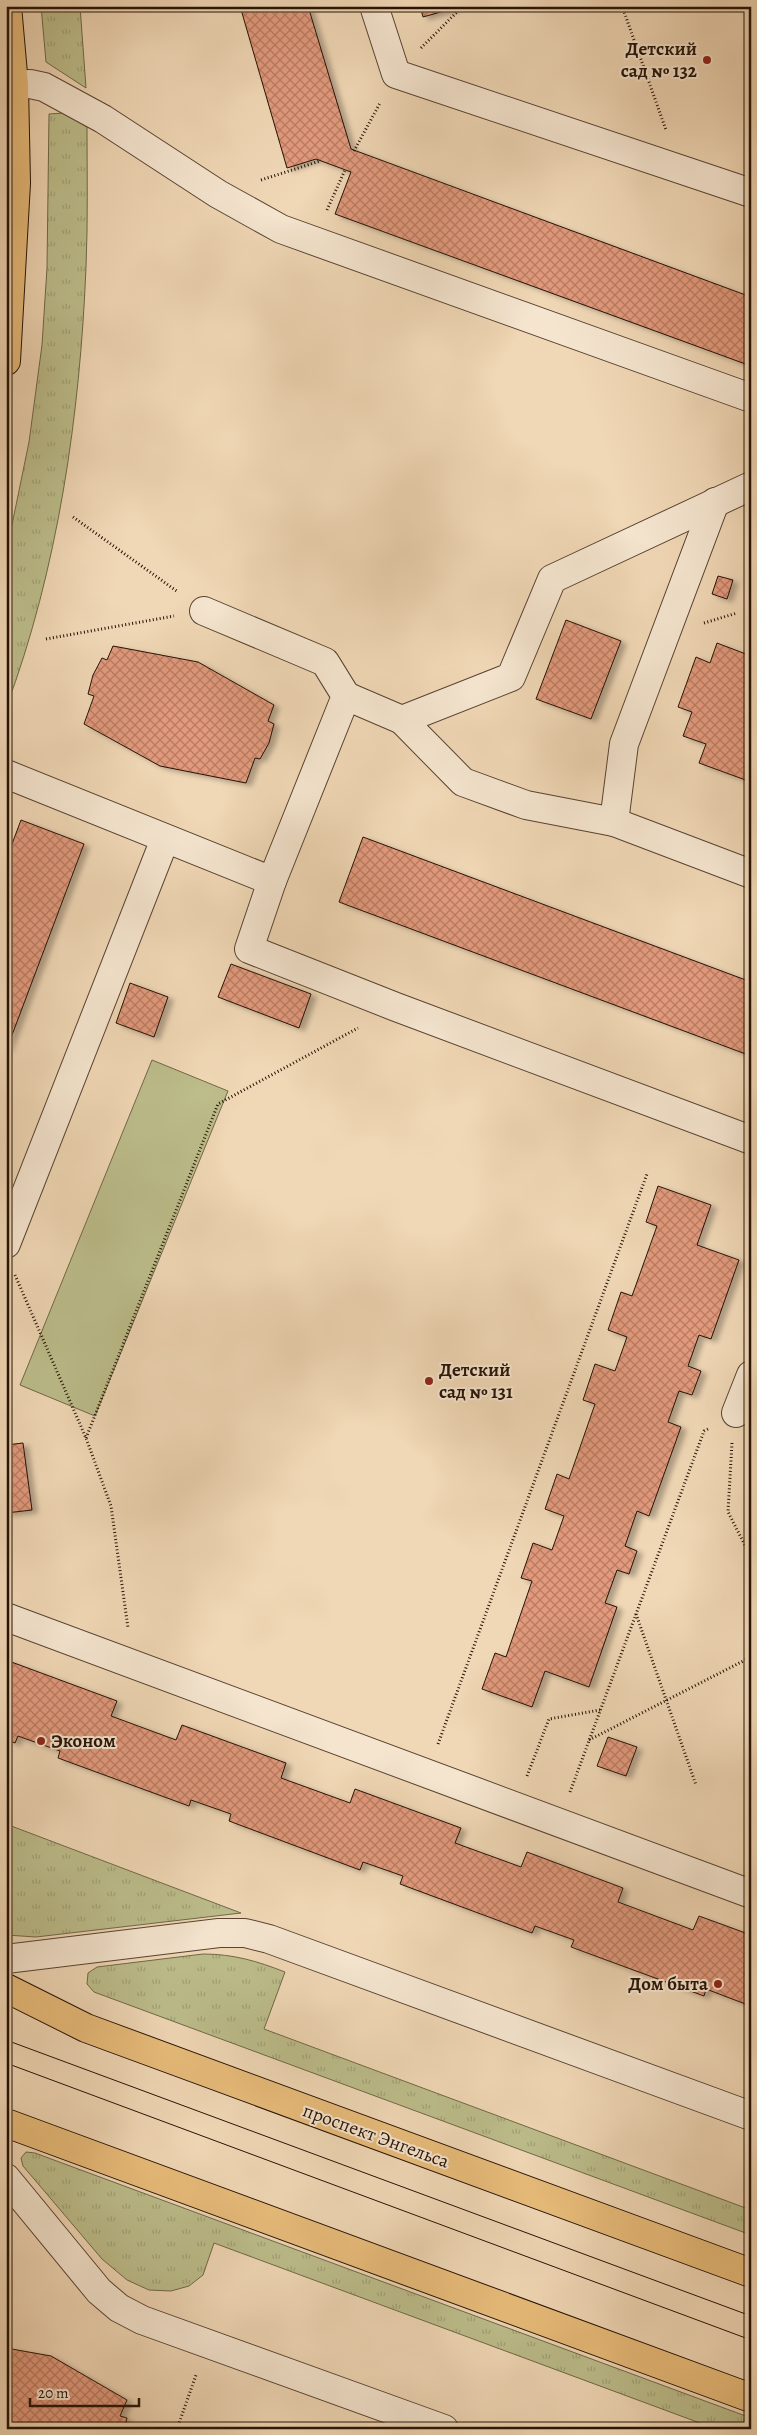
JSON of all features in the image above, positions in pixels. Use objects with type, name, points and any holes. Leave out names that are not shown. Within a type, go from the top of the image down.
[{"type":"main road","points":[[6,361],[16,193],[14,85],[7,6]]},
{"type":"main road","name":"проспект Энгельса","points":[[6,1988],[86,2028],[751,2273]]},
{"type":"main road","points":[[6,2123],[751,2398]]},
{"type":"street","points":[[374,6],[396,74],[751,193]]},
{"type":"street","points":[[14,85],[30,84],[44,87],[103,119],[218,194],[278,237],[314,241],[751,398]]},
{"type":"street","points":[[402,720],[511,677],[552,579],[751,486]]},
{"type":"street","points":[[614,822],[624,744],[715,502]]},
{"type":"street","points":[[204,611],[325,662],[346,696],[402,720],[462,782],[526,805],[614,822],[751,874]]},
{"type":"street","points":[[346,696],[272,880],[249,948],[396,1008],[751,1140]]},
{"type":"street","points":[[6,774],[165,839],[272,880]]},
{"type":"street","points":[[6,1244],[165,839]]},
{"type":"street","points":[[736,1413],[751,1375]]},
{"type":"street","points":[[6,1617],[751,1894]]},
{"type":"street","points":[[6,1958],[219,1933],[245,1933],[269,1939],[751,2116]]},
{"type":"street","points":[[6,2178],[99,2291],[119,2308],[142,2320],[444,2429]]},
{"type":"path","points":[[354,151],[396,74],[463,6]]},
{"type":"path","points":[[622,6],[680,169]]},
{"type":"path","points":[[218,194],[320,161]]},
{"type":"path","points":[[314,241],[345,170]]},
{"type":"path","points":[[73,517],[204,611]]},
{"type":"path","points":[[46,639],[204,611]]},
{"type":"path","points":[[86,1438],[218,1104],[396,1008]]},
{"type":"path","points":[[426,1774],[647,1174]]},
{"type":"path","points":[[14,1274],[86,1438],[111,1506],[133,1664]]},
{"type":"path","points":[[736,1413],[728,1512],[751,1557]]},
{"type":"path","points":[[559,1823],[704,1431],[736,1413]]},
{"type":"path","points":[[636,1614],[696,1784]]},
{"type":"path","points":[[589,1740],[751,1657]]},
{"type":"path","points":[[516,1807],[549,1719],[600,1710]]},
{"type":"path","points":[[177,2429],[197,2372]]},
{"type":"green space","points":[[41,6],[80,6],[86,88],[46,62]]},
{"type":"green space","points":[[64,113],[87,127],[87,250],[78,379],[72,435],[53,546],[40,601],[6,708],[6,554],[29,442],[42,345],[47,268],[49,114]]},
{"type":"green space","points":[[152,1060],[228,1091],[95,1416],[20,1385]]},
{"type":"green space","points":[[6,1824],[241,1913],[36,1937],[6,1935]]},
{"type":"green space","points":[[203,1954],[225,1955],[245,1959],[285,1972],[264,2029],[751,2210],[751,2235],[94,1992],[87,1984],[88,1973],[97,1967]]},
{"type":"green space","points":[[26,2152],[35,2153],[751,2418],[751,2429],[716,2429],[214,2243],[203,2275],[189,2286],[171,2291],[149,2290],[127,2280],[102,2259],[23,2166],[21,2158]]},
{"type":"building","points":[[240,6],[308,6],[351,149],[751,297],[751,366],[335,214],[351,172],[316,159],[287,168]]},
{"type":"building","points":[[420,6],[455,6],[455,8],[423,17]]},
{"type":"building","points":[[718,576],[733,580],[727,599],[712,594]]},
{"type":"building","points":[[566,620],[621,641],[591,719],[536,699]]},
{"type":"building","points":[[717,643],[751,656],[751,782],[699,763],[706,744],[683,736],[692,712],[678,707],[696,657],[710,663]]},
{"type":"building","points":[[113,646],[198,662],[274,705],[268,721],[274,724],[269,743],[260,759],[255,758],[246,783],[160,766],[84,724],[94,696],[88,694],[93,675],[102,658],[107,660]]},
{"type":"building","points":[[21,820],[84,844],[6,1051],[6,860]]},
{"type":"building","points":[[363,837],[751,982],[751,1056],[339,902]]},
{"type":"building","points":[[231,964],[311,994],[299,1028],[218,997]]},
{"type":"building","points":[[130,983],[168,997],[154,1037],[116,1023]]},
{"type":"building","points":[[658,1186],[711,1205],[697,1245],[739,1260],[711,1339],[699,1335],[688,1366],[701,1371],[692,1395],[679,1391],[668,1422],[681,1427],[649,1516],[637,1511],[625,1546],[637,1551],[629,1574],[617,1570],[605,1603],[617,1607],[589,1687],[545,1671],[532,1707],[482,1689],[495,1653],[506,1657],[532,1581],[521,1578],[533,1543],[552,1550],[564,1516],[545,1509],[557,1474],[569,1479],[595,1404],[583,1400],[595,1364],[615,1371],[627,1337],[608,1330],[621,1292],[632,1296],[657,1226],[646,1222]]},
{"type":"building","points":[[23,1443],[32,1510],[6,1513],[6,1445]]},
{"type":"building","points":[[6,1660],[117,1701],[111,1716],[176,1740],[182,1725],[286,1763],[281,1778],[350,1803],[355,1789],[461,1828],[455,1843],[521,1867],[527,1852],[623,1888],[618,1902],[693,1930],[699,1916],[751,1935],[751,2014],[745,2012],[748,2005],[706,1989],[704,1996],[571,1947],[574,1940],[535,1926],[532,1933],[400,1884],[403,1876],[363,1862],[360,1870],[229,1821],[231,1814],[191,1800],[189,1806],[58,1758],[60,1751],[18,1736],[15,1743],[6,1739]]},
{"type":"building","points":[[608,1737],[637,1747],[626,1776],[597,1766]]},
{"type":"building","points":[[6,2348],[51,2356],[127,2400],[120,2416],[127,2418],[124,2429],[6,2429]]},
{"type":"tram line","points":[[6,2040],[751,2316]]},
{"type":"tram line","points":[[6,2063],[751,2340]]},
{"type":"place","name":"Детский сад № 132","points":[[707,60]]},
{"type":"place","name":"Детский сад № 131","points":[[429,1381]]},
{"type":"place","name":"Эконом","points":[[41,1741]]},
{"type":"place","name":"Дом быта","points":[[718,1984]]}]
